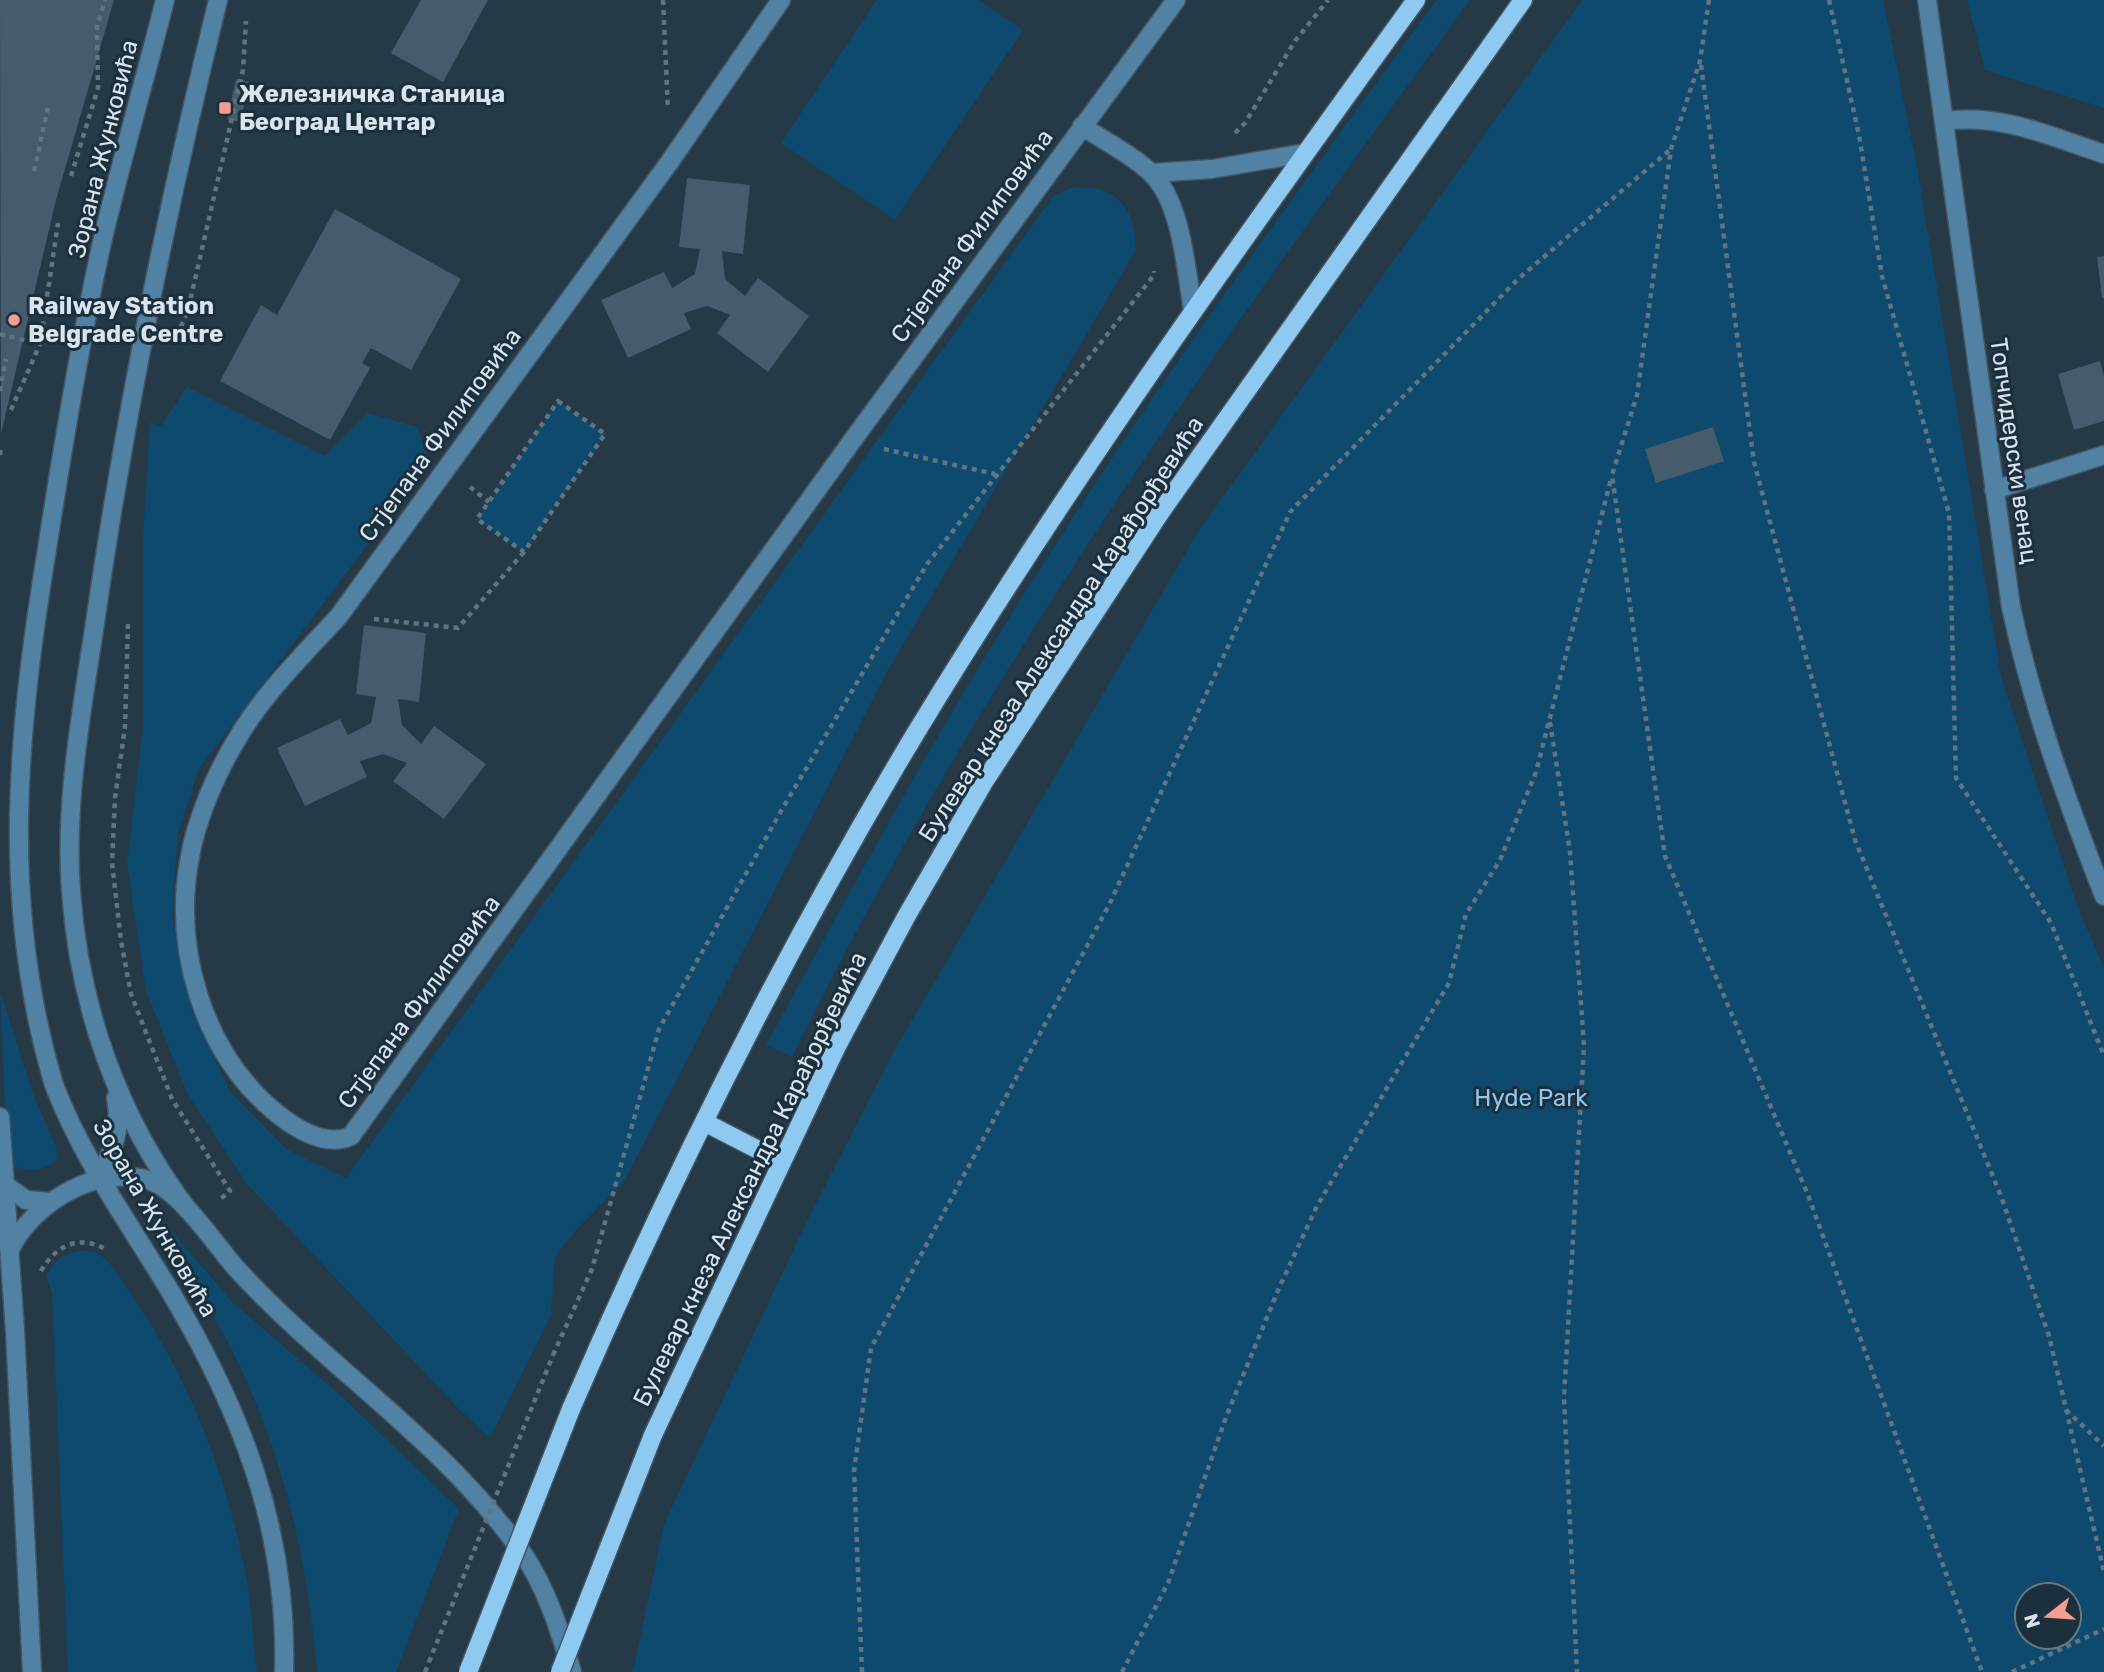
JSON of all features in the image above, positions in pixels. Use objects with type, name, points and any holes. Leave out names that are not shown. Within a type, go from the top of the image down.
[{"type":"main road","points":[[468,1672],[571,1409],[634,1264],[704,1122],[835,876],[917,732],[1090,460],[1193,311],[1416,0]]},
{"type":"main road","name":"Булевар кнеза Александра Карађорђевића","points":[[560,1672],[653,1435],[780,1161],[906,917],[985,782],[1160,513],[1522,0]]},
{"type":"main road","points":[[704,1122],[780,1161]]},
{"type":"street","name":"Зорана Жунковића","points":[[165,0],[103,239],[60,466],[19,722],[11,826],[15,921],[34,1024],[54,1086],[98,1179],[145,1251],[207,1356],[262,1490],[283,1587],[284,1672]]},
{"type":"street","name":"Зорана Жунковића","points":[[192,1215],[143,1143],[112,1074],[85,985],[71,890],[69,840],[115,486],[142,335],[218,0]]},
{"type":"street","name":"Стјепана Филиповића","points":[[781,0],[671,160],[339,616],[276,685],[240,733],[219,773],[194,838],[188,864],[187,914],[192,969],[214,1040],[240,1079],[270,1109],[304,1131],[328,1140],[341,1141],[351,1136],[852,441],[1176,0]]},
{"type":"street","name":"Топчидерски венац","points":[[1927,0],[1994,490],[2023,662],[2098,864],[2104,896]]},
{"type":"street","points":[[1945,121],[1973,117],[2008,123],[2104,155]]},
{"type":"street","name":"Стјепана Филиповића","points":[[1082,126],[1152,173],[1170,202],[1181,236],[1193,311]]},
{"type":"street","points":[[1152,173],[1196,171],[1305,153]]},
{"type":"street","points":[[1994,490],[2104,455]]},
{"type":"street","points":[[3,863],[11,826]]},
{"type":"street","points":[[98,1179],[116,1143],[118,1130],[119,1114],[112,1074]]},
{"type":"street","points":[[0,1117],[10,1249],[32,1672]]},
{"type":"street","points":[[10,1249],[28,1220],[51,1202],[98,1179],[141,1178],[157,1184],[192,1215],[236,1268],[296,1331],[452,1467],[487,1508],[522,1552],[545,1596],[572,1672]]},
{"type":"street","points":[[4,1184],[26,1200],[51,1202]]},
{"type":"path","points":[[71,176],[98,88],[97,27],[105,0]]},
{"type":"path","points":[[663,0],[671,160]]},
{"type":"path","points":[[1196,171],[1245,123],[1295,41],[1328,0]]},
{"type":"path","points":[[1122,1672],[1168,1583],[1226,1417],[1279,1288],[1317,1206],[1449,983],[1466,914],[1500,860],[1536,772],[1612,475],[1637,395],[1671,149],[1700,61],[1709,0]]},
{"type":"path","points":[[1829,0],[1859,135],[1882,276],[1949,513],[1956,778],[2050,923],[2104,1056]]},
{"type":"path","points":[[173,345],[188,310],[240,83],[247,16]]},
{"type":"path","points":[[1700,61],[1754,462],[1855,839],[2001,1196],[2049,1336],[2104,1572]]},
{"type":"path","points":[[34,171],[48,108]]},
{"type":"path","points":[[862,1672],[854,1471],[871,1348],[1109,905],[1290,512],[1518,279],[1671,149]]},
{"type":"path","points":[[11,410],[40,344],[58,223]]},
{"type":"path","points":[[425,1672],[554,1355],[592,1269],[659,1029],[781,811],[927,564],[995,474],[1154,275],[1154,262]]},
{"type":"path","points":[[0,334],[40,344]]},
{"type":"path","points":[[0,391],[6,359]]},
{"type":"path","points":[[339,616],[458,628],[524,552],[606,434],[558,401],[477,519],[524,552]]},
{"type":"path","points":[[852,441],[995,474]]},
{"type":"path","points":[[0,455],[1,447]]},
{"type":"path","points":[[1612,475],[1665,856],[1808,1195],[1982,1672]]},
{"type":"path","points":[[128,621],[125,727],[115,798],[112,863],[121,941],[136,1007],[172,1099],[230,1192],[192,1215]]},
{"type":"path","points":[[1549,718],[1570,852],[1584,1046],[1564,1398],[1577,1672]]},
{"type":"path","points":[[40,1273],[50,1254],[67,1244],[86,1242],[104,1247],[120,1267],[145,1251]]},
{"type":"path","points":[[2066,1409],[2104,1446]]},
{"type":"path","points":[[2012,1672],[2104,1629]]},
{"type":"green space","points":[[877,0],[979,0],[1023,30],[895,220],[781,143]]},
{"type":"green space","points":[[1437,0],[1470,0],[1196,384],[1023,646],[941,780],[864,917],[792,1057],[766,1045],[937,738],[1009,617],[1189,346]]},
{"type":"green space","name":"Hyde Park","points":[[1582,0],[1883,0],[1917,165],[2001,677],[2078,908],[2104,968],[2104,1672],[633,1672],[664,1524],[805,1225],[894,1051],[1199,530]]},
{"type":"green space","points":[[1967,0],[2104,0],[2104,108],[1985,70]]},
{"type":"green space","points":[[1074,187],[1099,189],[1119,200],[1133,224],[1135,252],[888,670],[625,1180],[576,1230],[555,1257],[551,1315],[490,1438],[459,1409],[247,1184],[187,1093],[146,991],[127,864],[143,726],[143,538],[150,422],[161,426],[187,387],[325,456],[368,413],[417,427],[429,463],[199,769],[178,833],[172,917],[191,1009],[230,1091],[286,1149],[346,1178],[1054,195]]},
{"type":"green space","points":[[558,401],[605,434],[524,552],[477,519]]},
{"type":"green space","points":[[0,991],[33,1094],[56,1147],[57,1160],[40,1169],[12,1166],[7,1146]]},
{"type":"green space","points":[[136,1200],[153,1209],[231,1301],[341,1396],[459,1509],[396,1672],[317,1672],[306,1582],[297,1537],[273,1449],[257,1406],[212,1314]]},
{"type":"green space","points":[[78,1251],[99,1254],[109,1262],[168,1354],[203,1427],[239,1543],[249,1593],[257,1672],[68,1672],[52,1293],[46,1276],[59,1259]]},
{"type":"building","name":"Railway Station Belgrade Centre","points":[[0,0],[114,0],[56,200],[1,434]]},
{"type":"building","points":[[421,0],[488,0],[443,82],[391,53]]},
{"type":"building","points":[[236,79],[250,82],[240,122],[227,119]]},
{"type":"building","points":[[687,178],[750,185],[743,254],[722,251],[725,279],[745,296],[758,278],[809,316],[768,372],[717,333],[730,315],[707,306],[684,313],[691,329],[628,358],[601,300],[664,272],[672,288],[695,274],[700,249],[679,247]]},
{"type":"building","points":[[335,209],[461,279],[411,370],[371,348],[362,363],[370,368],[330,440],[220,381],[261,305],[277,315]]},
{"type":"building","points":[[2104,256],[2104,298],[2102,298],[2097,257]]},
{"type":"building","points":[[2100,361],[2104,376],[2104,421],[2074,430],[2058,374]]},
{"type":"building","points":[[1713,427],[1724,461],[1656,483],[1645,449]]},
{"type":"building","points":[[364,625],[426,633],[419,702],[398,699],[402,725],[421,744],[434,726],[486,764],[444,819],[393,781],[407,763],[383,754],[360,761],[367,777],[305,806],[277,748],[340,719],[348,735],[371,723],[376,697],[356,694]]},
{"type":"place","name":"Железничка Станица Београд Центар","points":[[225,108]]},
{"type":"place","name":"Railway Station Belgrade Centre","points":[[14,320]]}]
